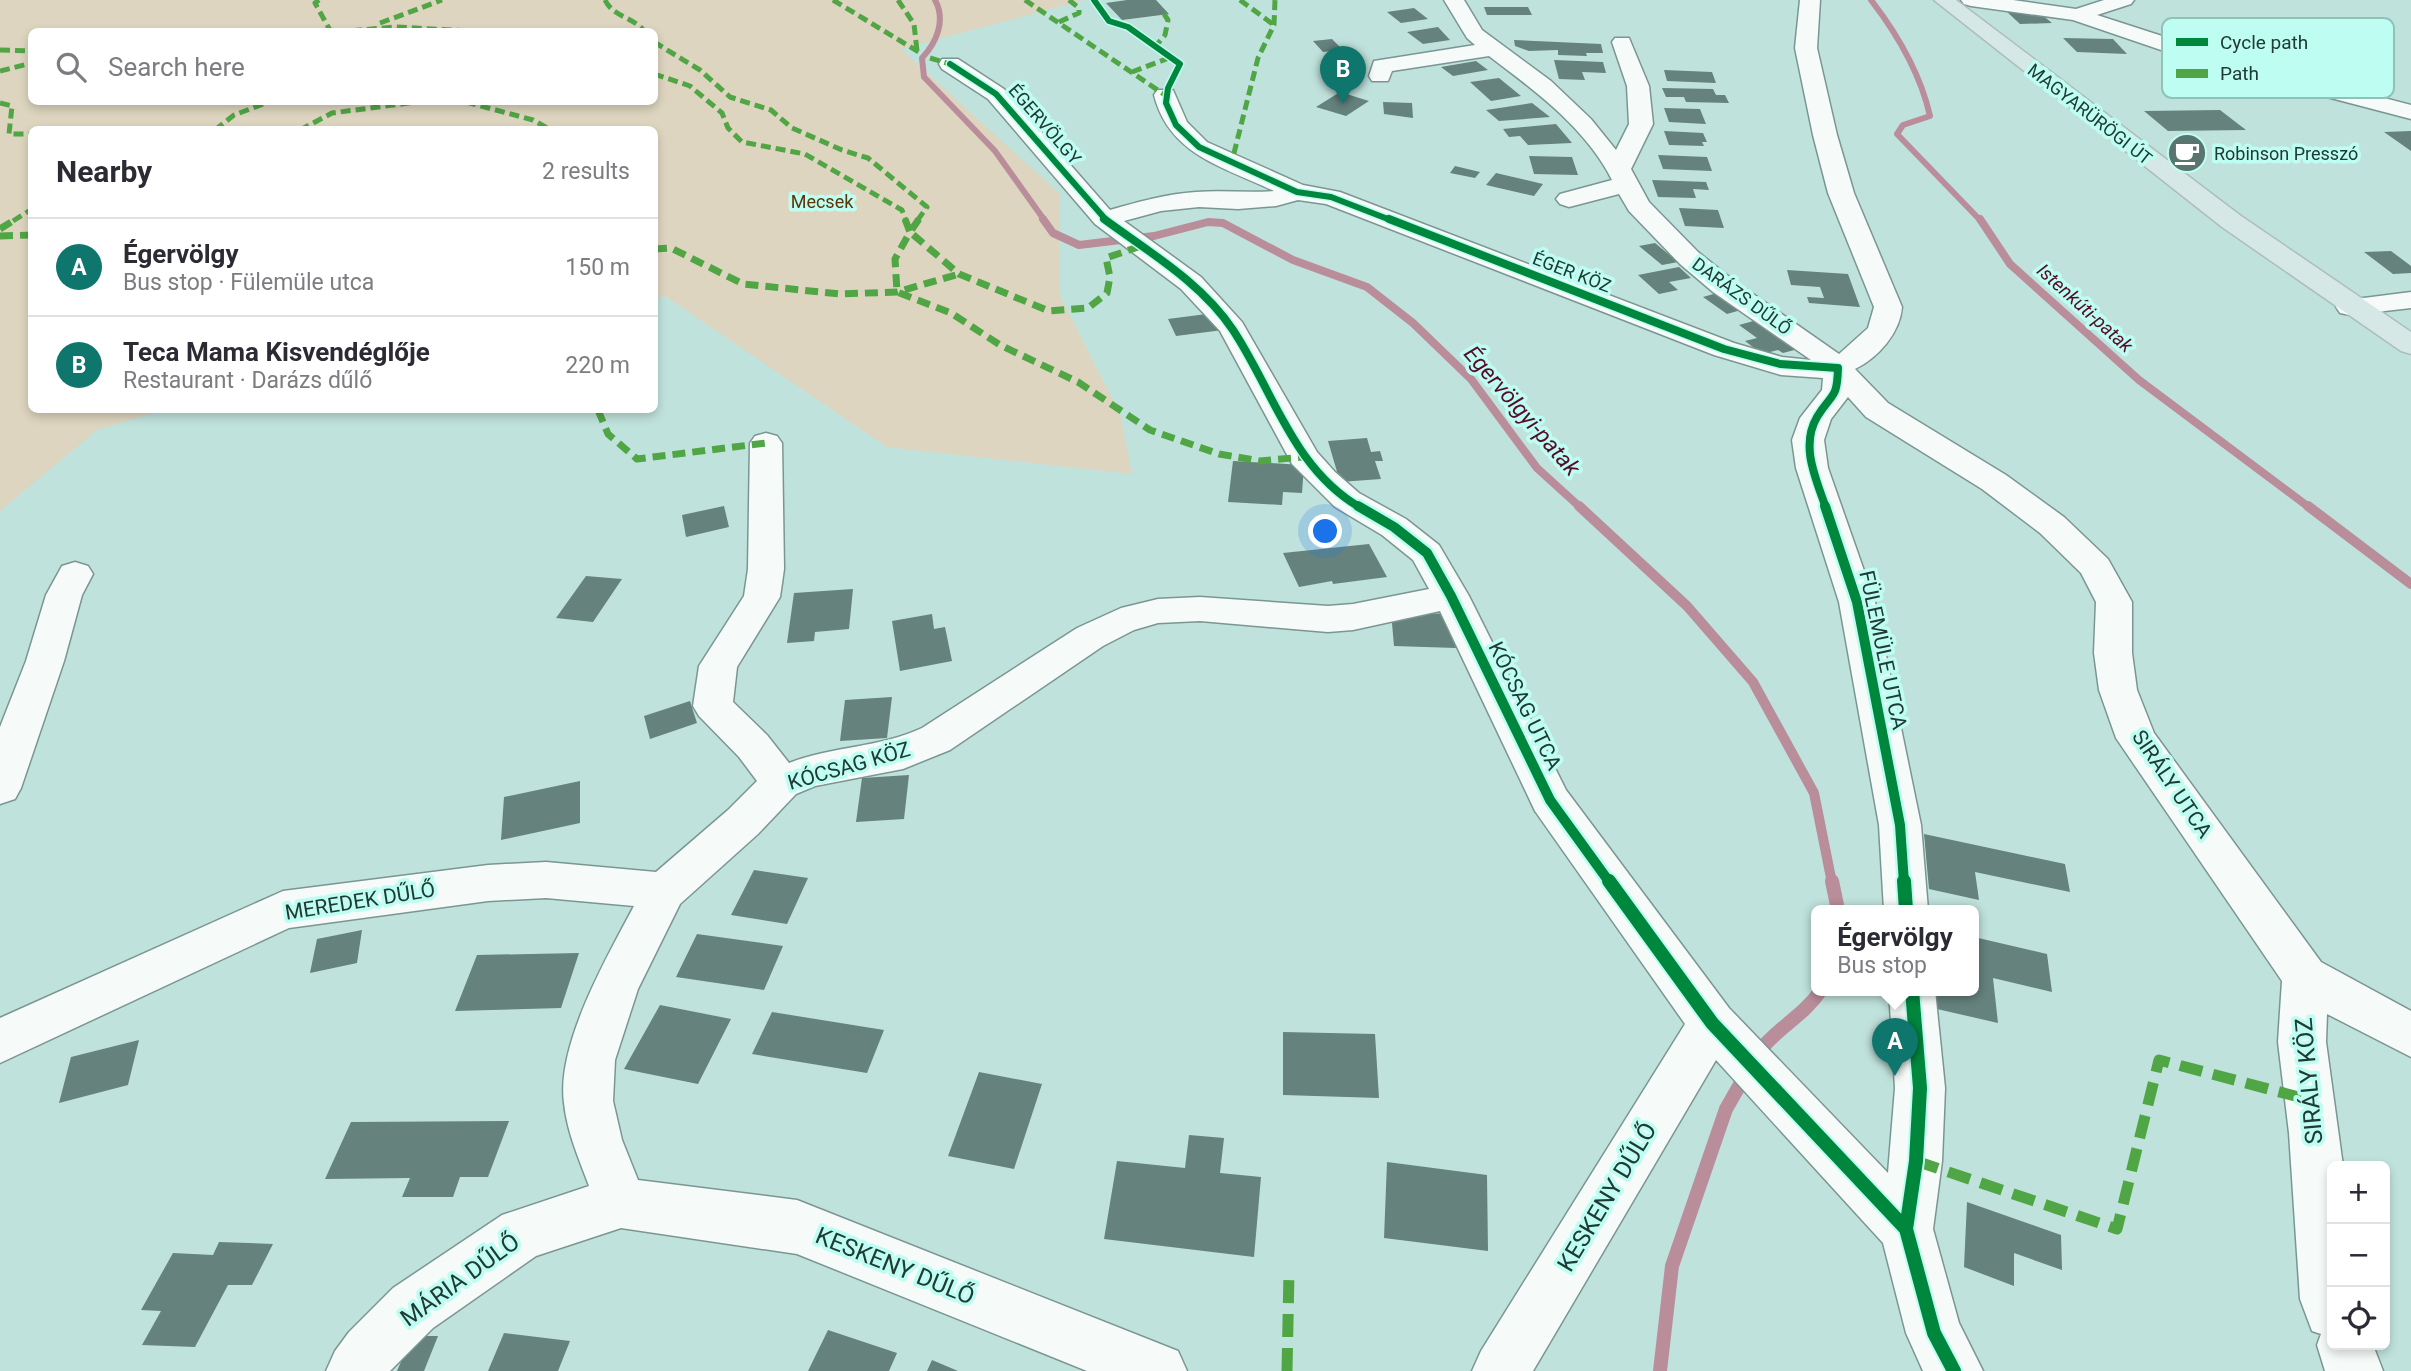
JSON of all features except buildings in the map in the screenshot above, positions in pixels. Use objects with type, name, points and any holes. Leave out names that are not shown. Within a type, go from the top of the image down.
[{"type":"main road","name":"MAGYARÜRÖGI ÚT","points":[[1944,0],[2223,217],[2350,307],[2411,345]]},
{"type":"street","name":"DARÁZS DŰLŐ","points":[[1454,0],[1474,34],[1543,86],[1583,124],[1623,176],[1639,206],[1689,258],[1723,286],[1812,346],[1838,368]]},
{"type":"street","points":[[1810,0],[1806,48],[1825,135],[1841,193],[1888,307],[1886,325],[1861,355],[1838,368]]},
{"type":"street","points":[[1971,0],[2077,15],[2162,44]]},
{"type":"street","points":[[2077,15],[2124,0]]},
{"type":"street","points":[[1569,199],[1623,176],[1641,124],[1638,86],[1622,43]]},
{"type":"street","points":[[1380,76],[1382,66],[1491,49]]},
{"type":"street","name":"ÉGERVÖLGY","points":[[950,64],[996,94],[1104,219]]},
{"type":"street","points":[[2358,98],[2411,112]]},
{"type":"street","points":[[1225,159],[1297,192]]},
{"type":"street","name":"ÉGER KÖZ","points":[[1104,219],[1159,204],[1199,199],[1238,201],[1276,198],[1297,192],[1331,197],[1724,349],[1774,365],[1808,370],[1838,368]]},
{"type":"street","name":"KÓCSAG UTCA","points":[[1104,219],[1191,282],[1232,328],[1303,457],[1347,500],[1394,527],[1427,553],[1451,596],[1550,800],[1723,1034],[1906,1229]]},
{"type":"street","points":[[2350,307],[2411,300]]},
{"type":"street","name":"FÜLEMÜLE UTCA","points":[[1838,368],[1837,391],[1816,418],[1808,440],[1812,468],[1857,602],[1900,825],[1906,905]]},
{"type":"street","name":"SIRÁLY UTCA","points":[[1838,368],[1877,410],[1994,482],[2052,525],[2096,567],[2114,602],[2113,653],[2118,690],[2136,738],[2305,976],[2411,1035]]},
{"type":"street","points":[[766,443],[766,569],[762,597],[718,666],[713,706],[753,746],[781,783]]},
{"type":"street","points":[[0,788],[45,661],[64,595],[75,574]]},
{"type":"street","name":"KÓCSAG KÖZ","points":[[621,1202],[597,1140],[588,1101],[591,1060],[615,988],[664,891],[743,822],[781,783],[809,772],[902,754],[936,739],[1090,638],[1121,621],[1158,611],[1200,609],[1328,619],[1353,617],[1451,596]]},
{"type":"street","name":"MEREDEK DŰLŐ","points":[[0,1041],[283,910],[511,881],[546,880],[664,891]]},
{"type":"street","name":"SIRÁLY KÖZ","points":[[2305,976],[2302,1042],[2314,1133],[2327,1287]]},
{"type":"street","points":[[1912,996],[1920,1088],[1916,1161],[1906,1229],[1934,1333],[1954,1371]]},
{"type":"street","name":"KESKENY DŰLŐ","points":[[1501,1371],[1723,1034]]},
{"type":"street","name":"KESKENY DŰLŐ","points":[[621,1202],[797,1227],[1158,1371]]},
{"type":"street","name":"MÁRIA DŰLŐ","points":[[355,1371],[369,1352],[413,1308],[521,1234],[621,1202]]},
{"type":"street","points":[[2346,1350],[2354,1371]]},
{"type":"green space","name":"Mecsek","points":[[0,0],[1084,0],[901,49],[1060,194],[1060,296],[1120,414],[1132,474],[887,447],[665,296],[658,297],[658,126],[28,126],[28,413],[153,413],[97,430],[0,511]]},
{"type":"waterway","name":"Égervölgyi-patak","points":[[935,0],[940,23],[936,38],[922,58],[924,77],[995,151],[1045,221]]},
{"type":"waterway","name":"Istenkúti-patak","points":[[1871,0],[1907,55],[1930,116],[1903,125],[1897,134],[1981,221]]},
{"type":"waterway","name":"Égervölgyi-patak","points":[[1043,219],[1053,233],[1079,245],[1154,236],[1208,222],[1223,223],[1293,260],[1367,287],[1413,323],[1471,379],[1537,468],[1581,508]]},
{"type":"waterway","name":"Istenkúti-patak","points":[[1980,219],[2010,264],[2139,380],[2310,508]]},
{"type":"waterway","name":"Égervölgyi-patak","points":[[1579,506],[1687,606],[1753,682],[1814,793],[1832,883]]},
{"type":"waterway","name":"Istenkúti-patak","points":[[2308,506],[2411,584]]},
{"type":"waterway","name":"Égervölgyi-patak","points":[[1832,881],[1837,905]]},
{"type":"waterway","name":"Égervölgyi-patak","points":[[1757,1054],[1816,996]]},
{"type":"waterway","name":"Égervölgyi-patak","points":[[1660,1371],[1672,1266],[1726,1109],[1746,1074]]},
{"type":"marked path","points":[[319,0],[315,3],[329,28]]},
{"type":"marked path","points":[[380,23],[442,0]]},
{"type":"marked path","points":[[605,0],[609,9],[642,28]]},
{"type":"marked path","points":[[833,0],[922,54]]},
{"type":"marked path","points":[[898,0],[914,24],[917,51]]},
{"type":"marked path","points":[[1025,0],[1165,95]]},
{"type":"marked path","points":[[1059,22],[1079,13],[1079,8],[1069,0]]},
{"type":"marked path","points":[[1240,0],[1274,25]]},
{"type":"marked path","points":[[1225,159],[1232,161],[1258,58],[1274,25],[1275,0]]},
{"type":"marked path","points":[[1154,48],[1165,35],[1168,20],[1164,14]]},
{"type":"marked path","points":[[376,28],[446,28]]},
{"type":"marked path","points":[[658,44],[700,70],[730,97],[771,110],[792,128],[842,150],[868,158],[927,207],[910,232],[959,274],[1049,311],[1088,308],[1107,293],[1110,277],[1106,258],[1141,246]]},
{"type":"marked path","points":[[0,50],[28,51]]},
{"type":"marked path","points":[[930,58],[950,64]]},
{"type":"marked path","points":[[1132,72],[1169,58]]},
{"type":"marked path","points":[[0,71],[28,64]]},
{"type":"marked path","points":[[658,75],[690,86],[722,113],[728,128],[742,142],[805,154],[902,210],[910,232],[895,259],[897,292],[951,313],[1000,345],[1078,382],[1150,430],[1219,454],[1260,461],[1303,457]]},
{"type":"marked path","points":[[0,103],[12,106],[9,134],[28,134]]},
{"type":"marked path","points":[[220,126],[234,115],[261,105]]},
{"type":"marked path","points":[[308,126],[332,113],[394,105]]},
{"type":"marked path","points":[[477,105],[533,120],[544,126]]},
{"type":"marked path","points":[[0,229],[28,212]]},
{"type":"marked path","points":[[0,236],[28,235]]},
{"type":"marked path","points":[[658,249],[671,248],[743,284],[840,294],[897,292],[959,274]]},
{"type":"marked path","points":[[599,413],[608,434],[637,459],[766,443]]},
{"type":"marked path","points":[[1916,1161],[2117,1229],[2159,1060],[2310,1100]]},
{"type":"marked path","points":[[1287,1371],[1289,1272]]},
{"type":"cycle path","points":[[1094,0],[1109,21],[1128,27],[1180,64],[1168,88],[1166,103],[1176,125],[1199,147],[1297,192],[1331,197],[1724,349],[1780,364],[1838,368],[1837,391],[1816,418],[1808,440],[1812,468],[1857,602],[1900,825],[1906,905]]},
{"type":"cycle path","points":[[950,64],[996,94],[1104,219],[1191,283],[1232,328],[1303,457],[1323,479],[1347,500],[1394,527],[1427,553],[1451,596],[1550,800],[1712,1023],[1906,1229]]},
{"type":"cycle path","points":[[1912,996],[1920,1088],[1916,1161],[1906,1229],[1934,1333],[1954,1371]]},
{"type":"place","name":"Teca Mama Kisvendéglője","points":[[1343,104]]},
{"type":"place","name":"Robinson Presszó","points":[[2187,153]]},
{"type":"place","name":"Égervölgy","points":[[1895,1076]]}]
